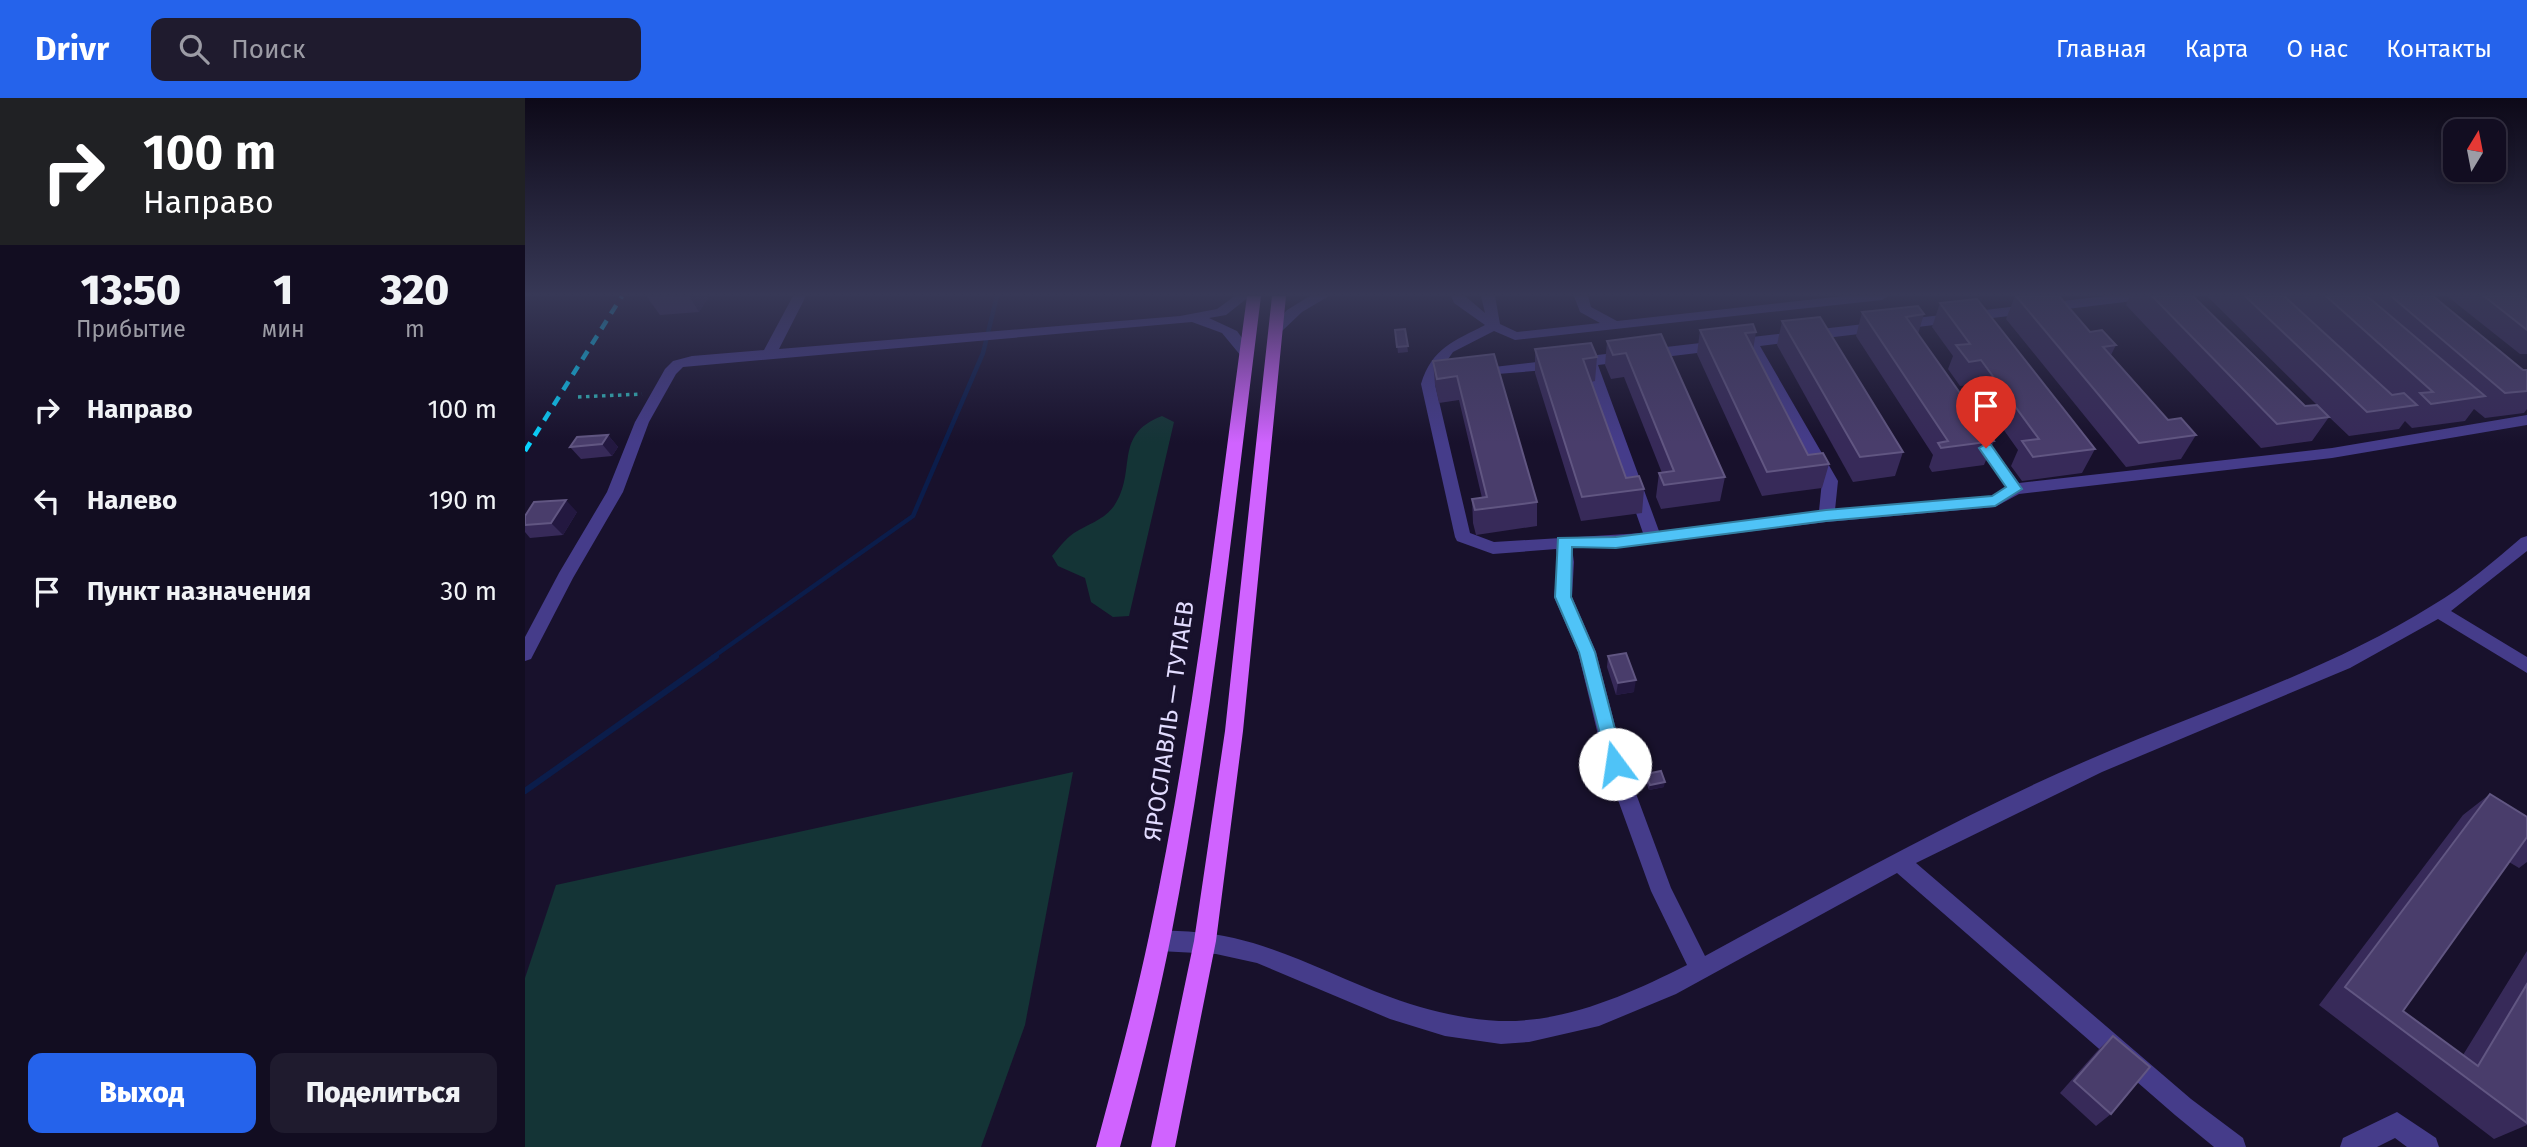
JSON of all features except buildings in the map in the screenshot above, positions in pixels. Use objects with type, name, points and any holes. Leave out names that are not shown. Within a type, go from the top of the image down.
[{"type":"main road","name":"ЯРОСЛАВЛЬ — ТУТАЕВ","points":[[1108,1147],[1123,1097],[1178,853],[1201,717],[1247,345]]},
{"type":"main road","points":[[1163,1147],[1205,941],[1234,731],[1274,345]]},
{"type":"street","points":[[768,356],[774,345]]},
{"type":"street","points":[[525,654],[565,576],[615,492],[642,422],[670,372],[678,364],[692,360],[894,345]]},
{"type":"street","points":[[1242,345],[1246,353]]},
{"type":"street","points":[[1456,345],[1448,349],[1432,371],[1427,384],[1463,537],[1493,548],[1563,542],[1616,542],[1826,516],[1995,501],[2015,489],[2188,462],[2327,448],[2527,420]]},
{"type":"street","points":[[1432,371],[1458,373],[1590,362],[1727,345]]},
{"type":"street","points":[[1753,345],[1830,481],[1826,516]]},
{"type":"street","points":[[1590,362],[1653,537]]},
{"type":"street","points":[[1968,423],[2015,489]]},
{"type":"street","points":[[1563,542],[1566,562],[1563,597],[1587,652],[1615,764],[1662,891],[1701,970]]},
{"type":"street","points":[[1159,941],[1205,941],[1270,957],[1420,1020],[1476,1031],[1529,1031],[1582,1019],[1635,1001],[1701,970],[1898,861],[2048,787],[2307,679],[2400,634],[2476,585],[2527,542]]},
{"type":"street","points":[[2438,611],[2527,666]]},
{"type":"street","points":[[1898,861],[2183,1107],[2234,1147]]},
{"type":"street","points":[[2351,1147],[2397,1124],[2427,1147]]},
{"type":"path","points":[[578,397],[658,393]]},
{"type":"green space","points":[[1162,416],[1174,422],[1129,616],[1113,617],[1091,602],[1085,578],[1058,566],[1052,556],[1071,535],[1101,518],[1114,506],[1125,480],[1131,444],[1137,433]]},
{"type":"green space","points":[[1073,772],[1025,1025],[981,1147],[525,1147],[525,978],[556,885]]},
{"type":"waterway","points":[[713,657],[913,516],[985,345]]},
{"type":"waterway","points":[[525,791],[716,656]]},
{"type":"railway","points":[[525,451],[591,345]]},
{"type":"route","points":[[1615,764],[1587,652],[1563,597],[1566,562],[1563,542],[1616,542],[1826,516],[1995,501],[2015,489],[1986,448]]}]
